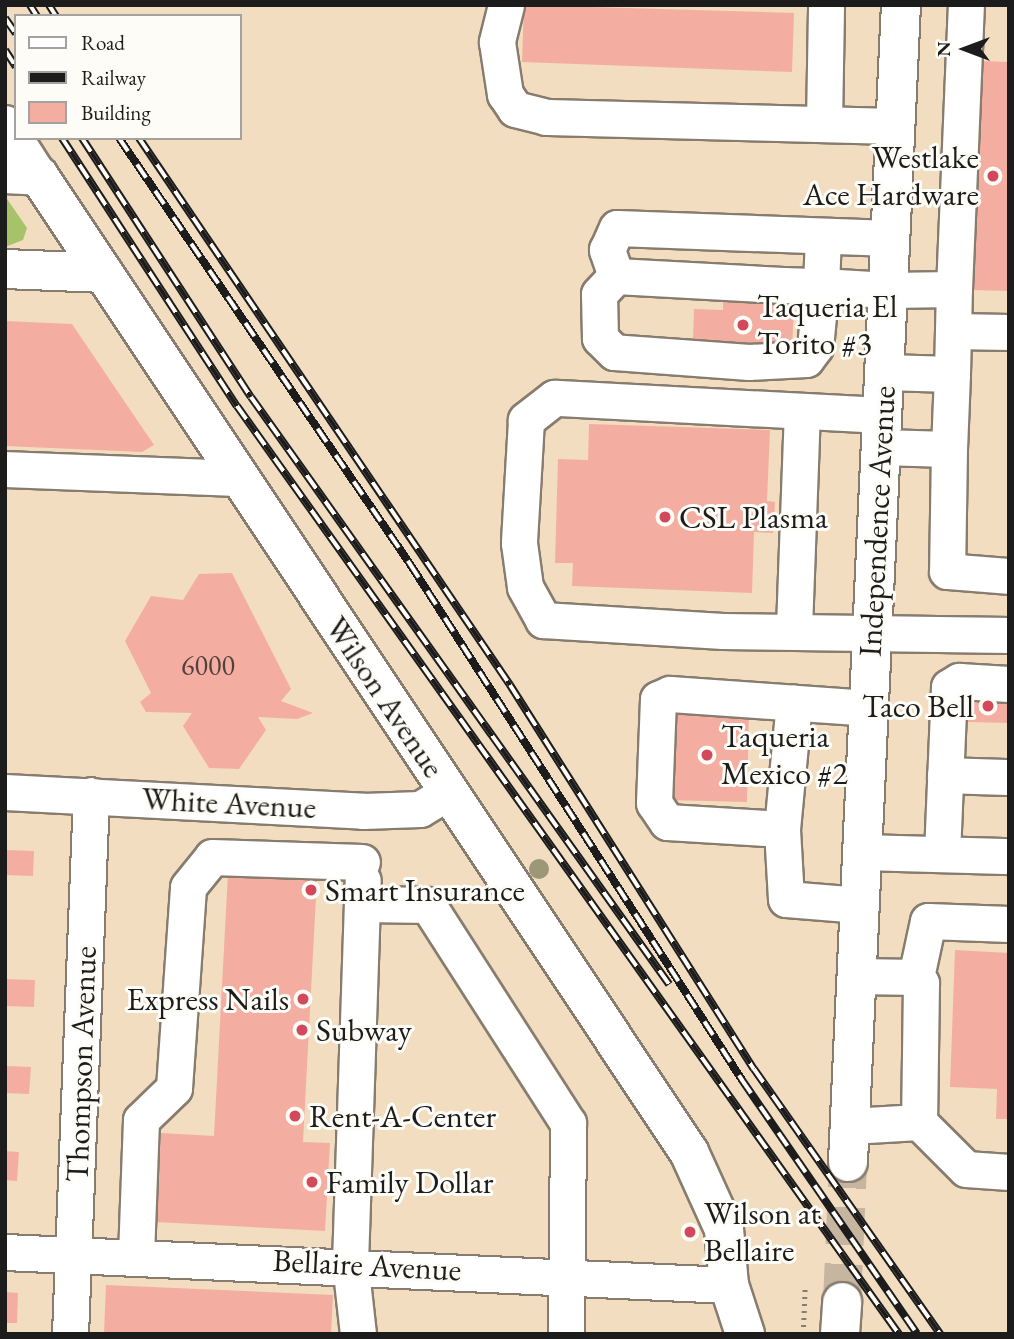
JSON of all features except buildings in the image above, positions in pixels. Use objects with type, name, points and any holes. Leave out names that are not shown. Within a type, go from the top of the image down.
[{"type":"main road","name":"Independence Avenue","points":[[849,1144],[901,5]]},
{"type":"main road","name":"Wilson Avenue","points":[[22,175],[103,273],[689,1152],[724,1229],[729,1284],[745,1334]]},
{"type":"main road","points":[[5,269],[103,273]]},
{"type":"main road","name":"Wilson Avenue","points":[[718,1334],[729,1284]]},
{"type":"street","points":[[506,5],[497,42],[505,94],[514,109],[546,117],[895,126]]},
{"type":"street","points":[[824,123],[826,5]]},
{"type":"street","points":[[966,5],[945,562],[954,575],[1009,576]]},
{"type":"street","name":"Wilson Avenue","points":[[5,122],[22,175]]},
{"type":"street","points":[[616,276],[607,250],[617,228],[890,238]]},
{"type":"street","points":[[823,236],[821,286],[815,347],[806,359],[749,362],[614,352],[600,338],[599,294],[616,276],[821,286],[888,290],[954,289]]},
{"type":"street","points":[[953,331],[1009,332]]},
{"type":"street","points":[[884,372],[952,374]]},
{"type":"street","points":[[949,449],[802,411],[554,398],[526,420],[519,543],[525,587],[543,620],[723,631],[872,629],[1009,635]]},
{"type":"street","points":[[794,628],[802,411]]},
{"type":"street","points":[[5,469],[239,478]]},
{"type":"street","points":[[971,634],[973,576]]},
{"type":"street","points":[[942,854],[949,687],[959,681],[1009,684]]},
{"type":"street","points":[[782,829],[667,822],[654,803],[658,699],[670,694],[869,708]]},
{"type":"street","points":[[794,703],[782,829],[786,899],[860,905]]},
{"type":"street","points":[[945,775],[1009,777]]},
{"type":"street","name":"White Avenue","points":[[5,792],[363,811],[420,809],[448,792]]},
{"type":"street","name":"Thompson Avenue","points":[[70,1334],[91,795]]},
{"type":"street","points":[[862,852],[1009,856]]},
{"type":"street","points":[[136,1256],[141,1120],[174,1088],[188,887],[212,857],[362,853],[364,904],[350,1263],[358,1334]]},
{"type":"street","points":[[364,904],[428,905],[568,1124],[566,1334]]},
{"type":"street","points":[[916,977],[928,921],[1009,924]]},
{"type":"street","points":[[856,976],[916,977],[921,983],[919,1122],[967,1169],[1009,1172]]},
{"type":"street","points":[[849,1144],[919,1122]]},
{"type":"street","name":"Bellaire Avenue","points":[[5,1252],[350,1263],[729,1284]]},
{"type":"path","points":[[803,1334],[805,1286]]},
{"type":"green space","points":[[5,196],[27,228],[23,240],[5,247]]},
{"type":"tunnel","points":[[842,1302],[848,1162]]},
{"type":"railway","points":[[30,5],[36,14]]},
{"type":"railway","points":[[49,5],[55,14]]},
{"type":"railway","points":[[5,18],[14,31]]},
{"type":"railway","points":[[5,50],[14,64]]},
{"type":"railway","points":[[63,140],[237,406],[899,1334]]},
{"type":"railway","points":[[83,140],[251,397],[669,984]]},
{"type":"railway","points":[[120,140],[410,564],[742,1080],[917,1334]]},
{"type":"railway","points":[[140,140],[510,685],[754,1069],[940,1334]]},
{"type":"place","name":"Westlake Ace Hardware","points":[[993,176]]},
{"type":"place","name":"Taqueria El Torito #3","points":[[743,325]]},
{"type":"place","name":"CSL Plasma","points":[[665,517]]},
{"type":"place","name":"Taco Bell","points":[[988,706]]},
{"type":"place","name":"Taqueria Mexico #2","points":[[707,755]]},
{"type":"place","name":"Smart Insurance","points":[[311,890]]},
{"type":"place","name":"Express Nails","points":[[303,999]]},
{"type":"place","name":"Subway","points":[[302,1030]]},
{"type":"place","name":"Rent-A-Center","points":[[295,1116]]},
{"type":"place","name":"Family Dollar","points":[[312,1182]]},
{"type":"place","name":"Wilson at Bellaire","points":[[690,1232]]}]
